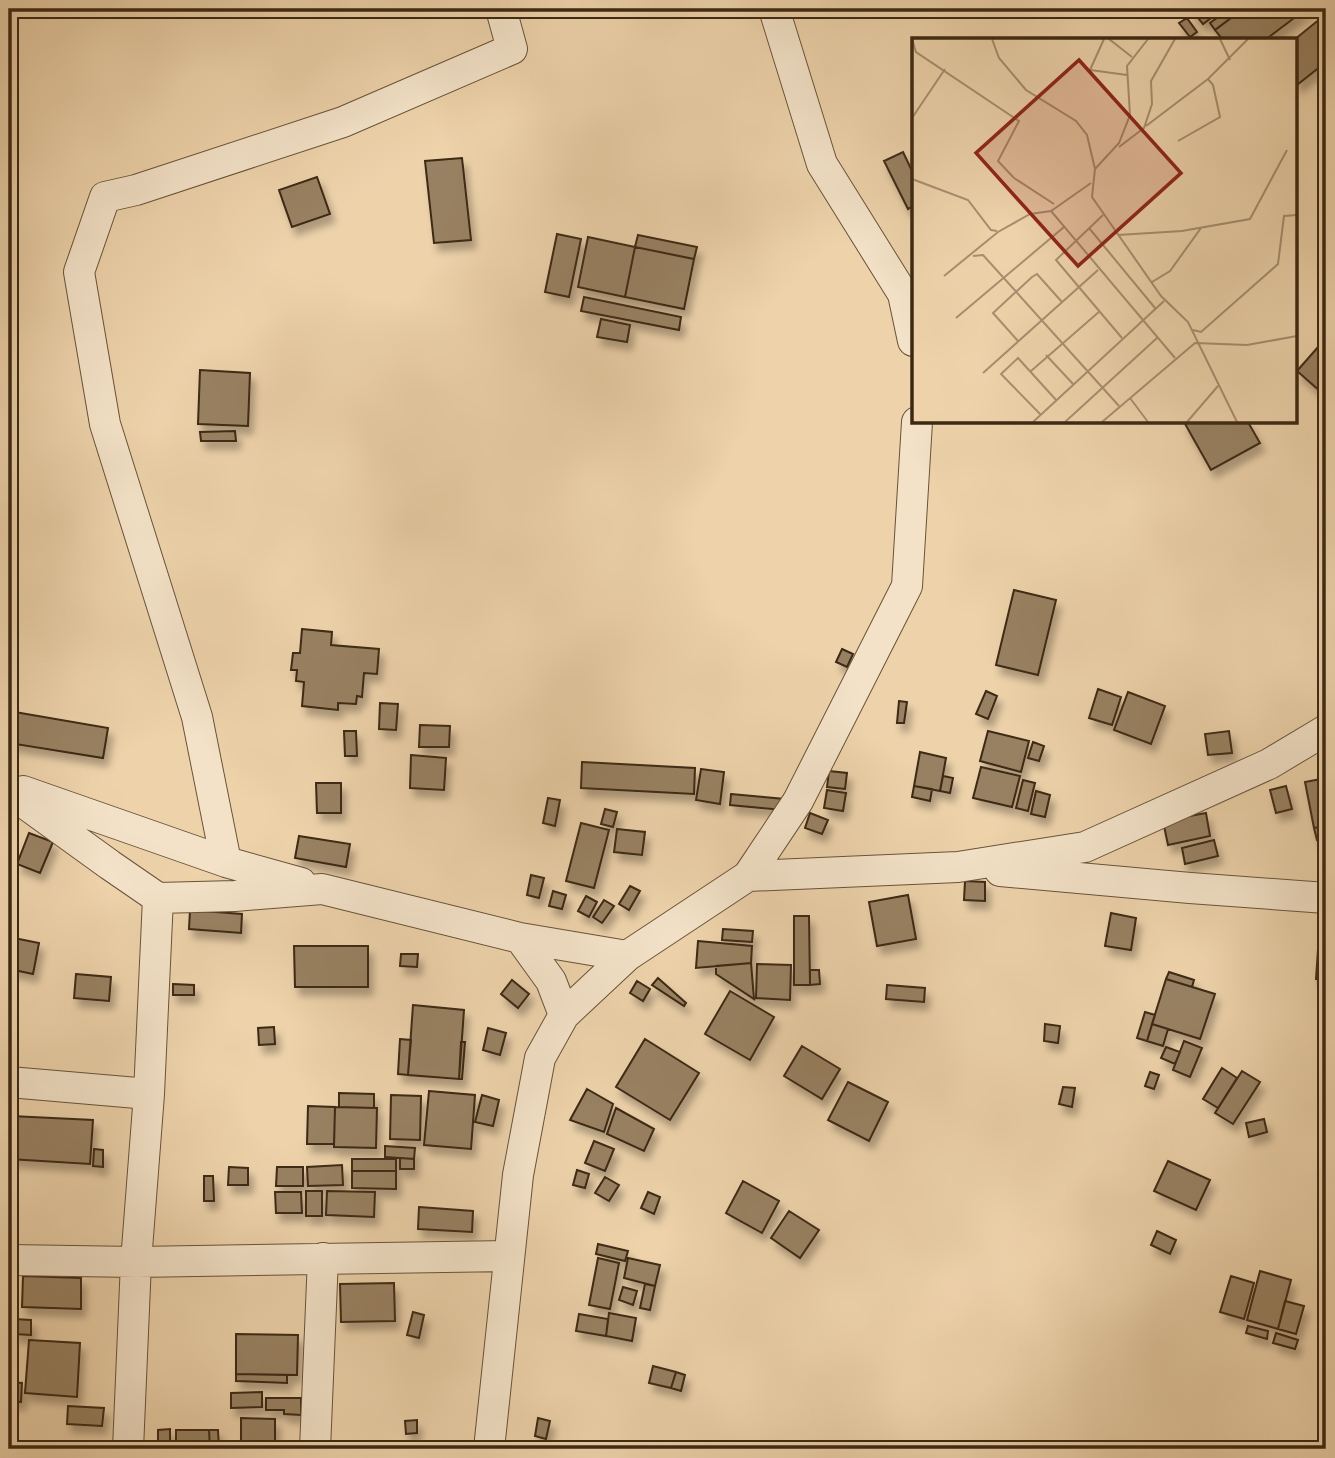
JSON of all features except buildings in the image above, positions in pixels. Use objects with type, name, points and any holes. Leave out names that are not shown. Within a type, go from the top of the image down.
[{"type":"street","points":[[226,862],[197,717],[105,424],[79,272],[105,197],[136,190],[343,122],[512,49],[501,9]]},
{"type":"street","points":[[774,9],[822,164],[903,294],[912,336]]},
{"type":"street","points":[[489,1449],[518,1175],[540,1058],[564,1015],[627,956],[748,876],[799,801],[907,586],[917,424]]},
{"type":"street","points":[[748,876],[958,867],[1085,846],[1269,764],[1326,730]]},
{"type":"street","points":[[9,786],[226,862],[322,889],[520,937],[627,956]]},
{"type":"street","points":[[9,792],[158,898],[235,896],[322,889]]},
{"type":"street","points":[[958,867],[1326,898]]},
{"type":"street","points":[[128,1449],[136,1262],[149,1094],[158,898]]},
{"type":"street","points":[[520,937],[551,981],[564,1015]]},
{"type":"street","points":[[9,1082],[149,1094]]},
{"type":"street","points":[[9,1260],[136,1262],[509,1256]]},
{"type":"street","points":[[315,1449],[323,1258]]}]
